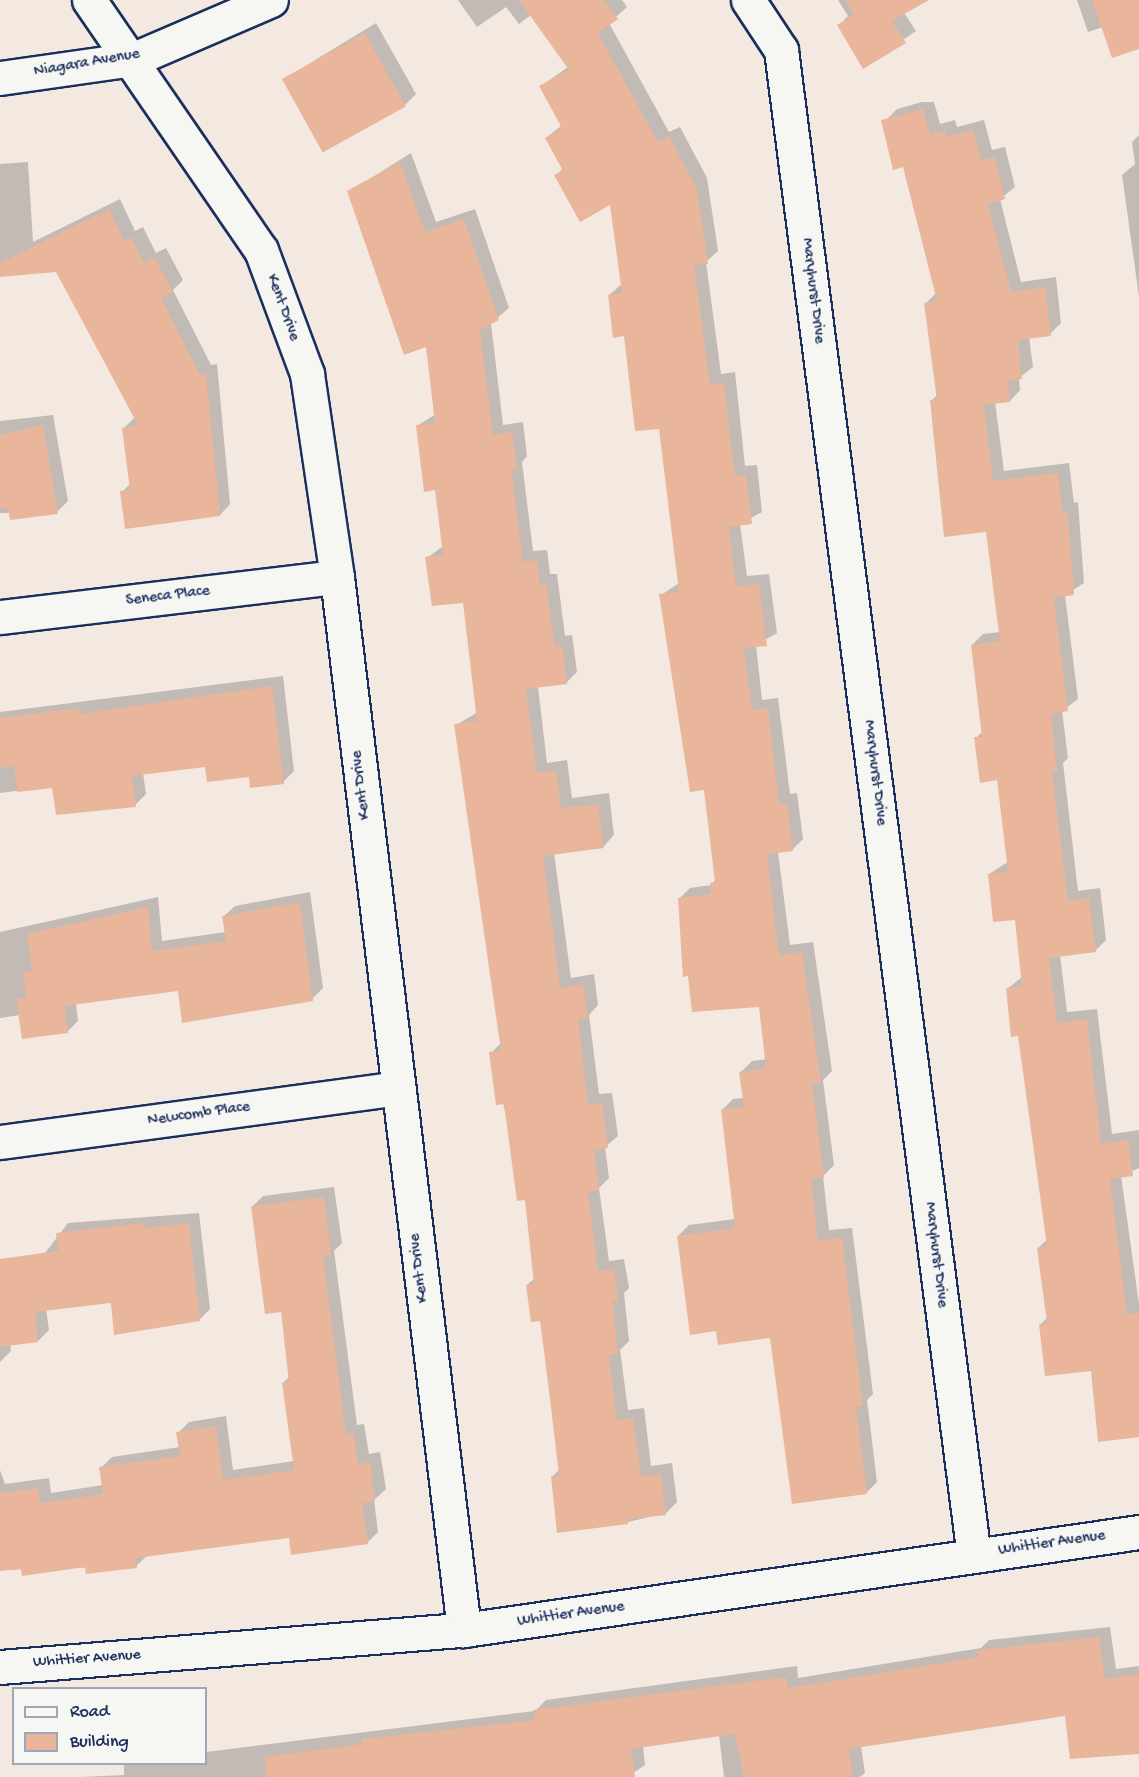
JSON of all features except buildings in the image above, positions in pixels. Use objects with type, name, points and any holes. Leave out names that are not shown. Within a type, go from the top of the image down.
[{"type":"street","name":"Kent Drive","points":[[89,0],[134,59],[261,250],[307,374],[336,577],[464,1630]]},
{"type":"street","name":"Niagara Avenue","points":[[0,78],[134,59],[271,0]]},
{"type":"street","name":"Maryhurst Drive","points":[[748,0],[781,50],[974,1556]]},
{"type":"street","name":"Seneca Place","points":[[0,617],[336,577]]},
{"type":"street","name":"Newcomb Place","points":[[0,1142],[398,1088]]},
{"type":"street","name":"Whittier Avenue","points":[[0,1667],[464,1630],[1139,1532]]}]
